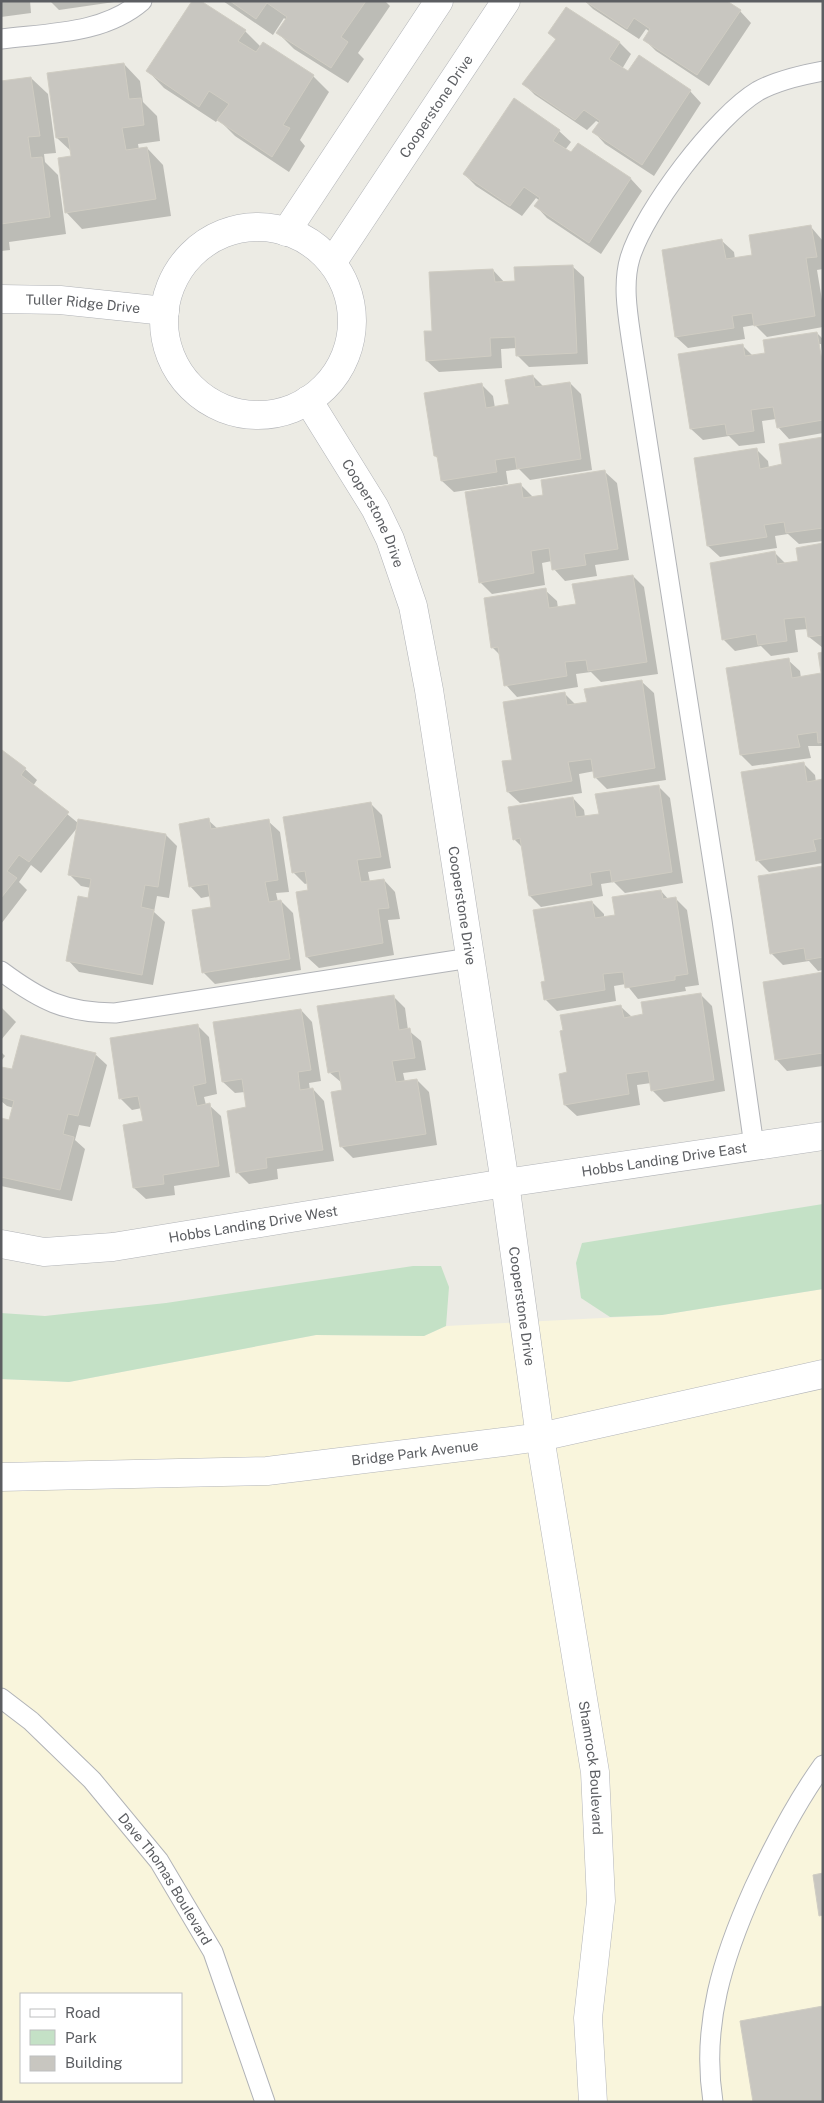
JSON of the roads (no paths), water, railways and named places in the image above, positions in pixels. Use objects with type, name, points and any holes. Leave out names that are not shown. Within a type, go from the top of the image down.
[{"type":"street","points":[[286,232],[440,1]]},
{"type":"street","name":"Cooperstone Drive","points":[[332,263],[506,1]]},
{"type":"street","points":[[250,227],[286,232],[306,240],[332,263],[344,282],[352,310],[350,339],[340,367],[321,390],[308,400],[280,411],[250,414],[229,410],[196,391],[177,368],[166,340],[165,311],[172,284],[188,259],[210,241],[222,234],[250,227]]},
{"type":"street","name":"Tuller Ridge Drive","points":[[1,299],[60,300],[165,311]]},
{"type":"street","name":"Cooperstone Drive","points":[[308,400],[374,508],[390,539],[413,606],[422,648],[505,1183],[540,1437]]},
{"type":"street","name":"Hobbs Landing Drive East","points":[[505,1183],[823,1136]]},
{"type":"street","name":"Hobbs Landing Drive West","points":[[1,1244],[44,1252],[105,1248],[505,1183]]},
{"type":"street","name":"Bridge Park Avenue","points":[[1,1477],[267,1471],[540,1437],[823,1374]]},
{"type":"street","name":"Shamrock Boulevard","points":[[540,1437],[595,1772],[600,1901],[588,2018],[593,2102]]},
{"type":"lane","points":[[1,39],[99,25],[122,15],[142,1]]},
{"type":"lane","points":[[754,1146],[722,920],[632,344],[626,275],[638,237],[650,215],[722,119],[760,90],[790,78],[823,71]]},
{"type":"lane","points":[[1,970],[34,995],[53,1004],[78,1011],[115,1013],[470,958]]},
{"type":"lane","name":"Dave Thomas Boulevard","points":[[1,1698],[31,1721],[92,1780],[159,1862],[213,1952],[265,2102]]},
{"type":"lane","points":[[713,2102],[710,2062],[711,2022],[714,2001],[728,1951],[737,1926],[778,1837],[802,1795],[823,1765]]}]
